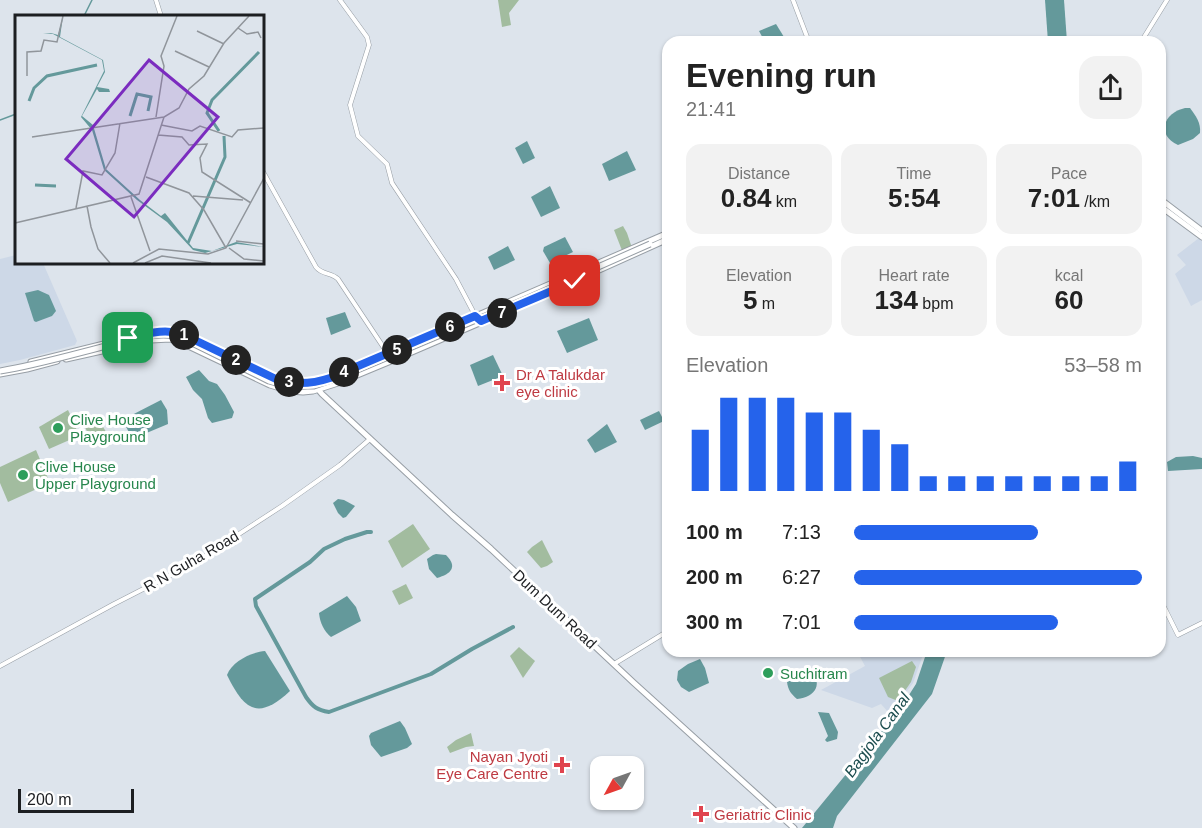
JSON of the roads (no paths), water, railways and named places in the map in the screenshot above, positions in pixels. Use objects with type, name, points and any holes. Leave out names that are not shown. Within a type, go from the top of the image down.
[{"type":"main road","points":[[1166,204],[1202,231]]},
{"type":"main road","points":[[1166,210],[1202,237]]},
{"type":"main road","points":[[0,372],[27,369],[163,339],[180,342],[279,389],[303,392],[318,390],[504,312],[662,237]]},
{"type":"main road","points":[[0,372],[166,330],[182,334],[278,380],[293,383],[315,382],[330,378],[475,316],[662,241]]},
{"type":"main road","points":[[0,372],[130,341],[158,335],[172,335],[269,381],[295,386],[314,386],[343,376],[653,243]]},
{"type":"main road","points":[[315,382],[318,390]]},
{"type":"main road","name":"Dum Dum Road","points":[[318,390],[794,828]]},
{"type":"street","points":[[156,0],[160,15]]},
{"type":"street","points":[[340,0],[367,37],[369,45],[350,105],[357,136],[387,164],[392,183],[456,279],[475,316],[481,321]]},
{"type":"street","points":[[793,0],[807,36]]},
{"type":"street","points":[[1145,36],[1167,0]]},
{"type":"street","points":[[264,174],[316,267],[322,273],[333,274],[336,277],[391,361]]},
{"type":"street","name":"R N Guha Road","points":[[0,666],[196,562],[282,506],[340,465],[370,439]]},
{"type":"street","points":[[1166,611],[1178,635],[1202,623]]},
{"type":"street","points":[[614,664],[662,635]]},
{"type":"water","points":[[1045,0],[1064,0],[1067,36],[1048,36]]},
{"type":"water","points":[[776,24],[783,36],[762,36],[759,31]]},
{"type":"water","points":[[1190,108],[1200,126],[1200,133],[1193,139],[1178,145],[1171,141],[1166,133],[1167,119],[1177,111]]},
{"type":"water","points":[[527,141],[535,158],[523,164],[515,148]]},
{"type":"water","points":[[627,151],[636,170],[609,181],[602,164]]},
{"type":"water","points":[[550,186],[560,208],[541,217],[531,197]]},
{"type":"water","points":[[565,237],[573,252],[550,263],[543,251],[544,247]]},
{"type":"water","points":[[508,246],[515,260],[494,270],[488,257]]},
{"type":"water","points":[[38,290],[49,295],[56,311],[52,316],[36,322],[25,293]]},
{"type":"water","points":[[345,312],[351,327],[331,335],[326,318]]},
{"type":"water","points":[[589,318],[598,340],[567,353],[557,331]]},
{"type":"water","points":[[493,355],[503,376],[478,386],[470,365]]},
{"type":"water","points":[[199,370],[209,381],[217,384],[225,395],[234,412],[232,418],[212,423],[208,418],[202,399],[193,390],[186,377]]},
{"type":"water","points":[[161,400],[167,410],[168,424],[132,438],[124,423],[126,418]]},
{"type":"water","points":[[659,411],[662,417],[662,422],[645,430],[640,420]]},
{"type":"water","points":[[607,424],[617,442],[595,453],[587,440]]},
{"type":"water","points":[[1176,457],[1202,458],[1202,469],[1168,471],[1167,462]]},
{"type":"water","points":[[338,499],[355,506],[346,517],[343,518],[338,513],[333,503]]},
{"type":"water","points":[[436,554],[446,555],[452,563],[449,572],[437,578],[429,569],[427,559]]},
{"type":"water","points":[[347,596],[356,607],[361,621],[331,637],[320,620],[319,613]]},
{"type":"water","points":[[265,651],[290,691],[269,706],[253,707],[240,696],[227,675],[233,665],[243,658]]},
{"type":"water","points":[[925,657],[945,657],[932,694],[837,816],[833,828],[802,828],[902,706],[916,684]]},
{"type":"water","points":[[700,659],[709,683],[689,692],[681,687],[677,680],[678,671]]},
{"type":"water","points":[[809,668],[814,674],[816,688],[804,698],[797,699],[790,692],[787,682],[793,675]]},
{"type":"water","points":[[818,712],[829,713],[838,732],[837,739],[827,742],[825,740],[828,736]]},
{"type":"water","points":[[400,721],[412,744],[381,757],[371,745],[369,736],[371,733]]},
{"type":"waterway","points":[[84,15],[92,0]]},
{"type":"waterway","points":[[0,120],[15,114]]},
{"type":"waterway","points":[[371,532],[345,539],[324,549],[310,562],[255,599],[256,606],[306,697],[316,708],[329,712],[431,674],[513,627]]},
{"type":"place","name":"Dr A Talukdar eye clinic","points":[[502,383]]},
{"type":"place","name":"Clive House Playground","points":[[58,428]]},
{"type":"place","name":"Clive House Upper Playground","points":[[23,475]]},
{"type":"place","name":"Suchitram","points":[[768,673]]},
{"type":"place","name":"Nayan Jyoti Eye Care Centre","points":[[562,765]]},
{"type":"place","name":"Geriatric Clinic","points":[[701,814]]},
{"type":"water label","name":"Bagjola Canal","points":[[877,735]]}]
